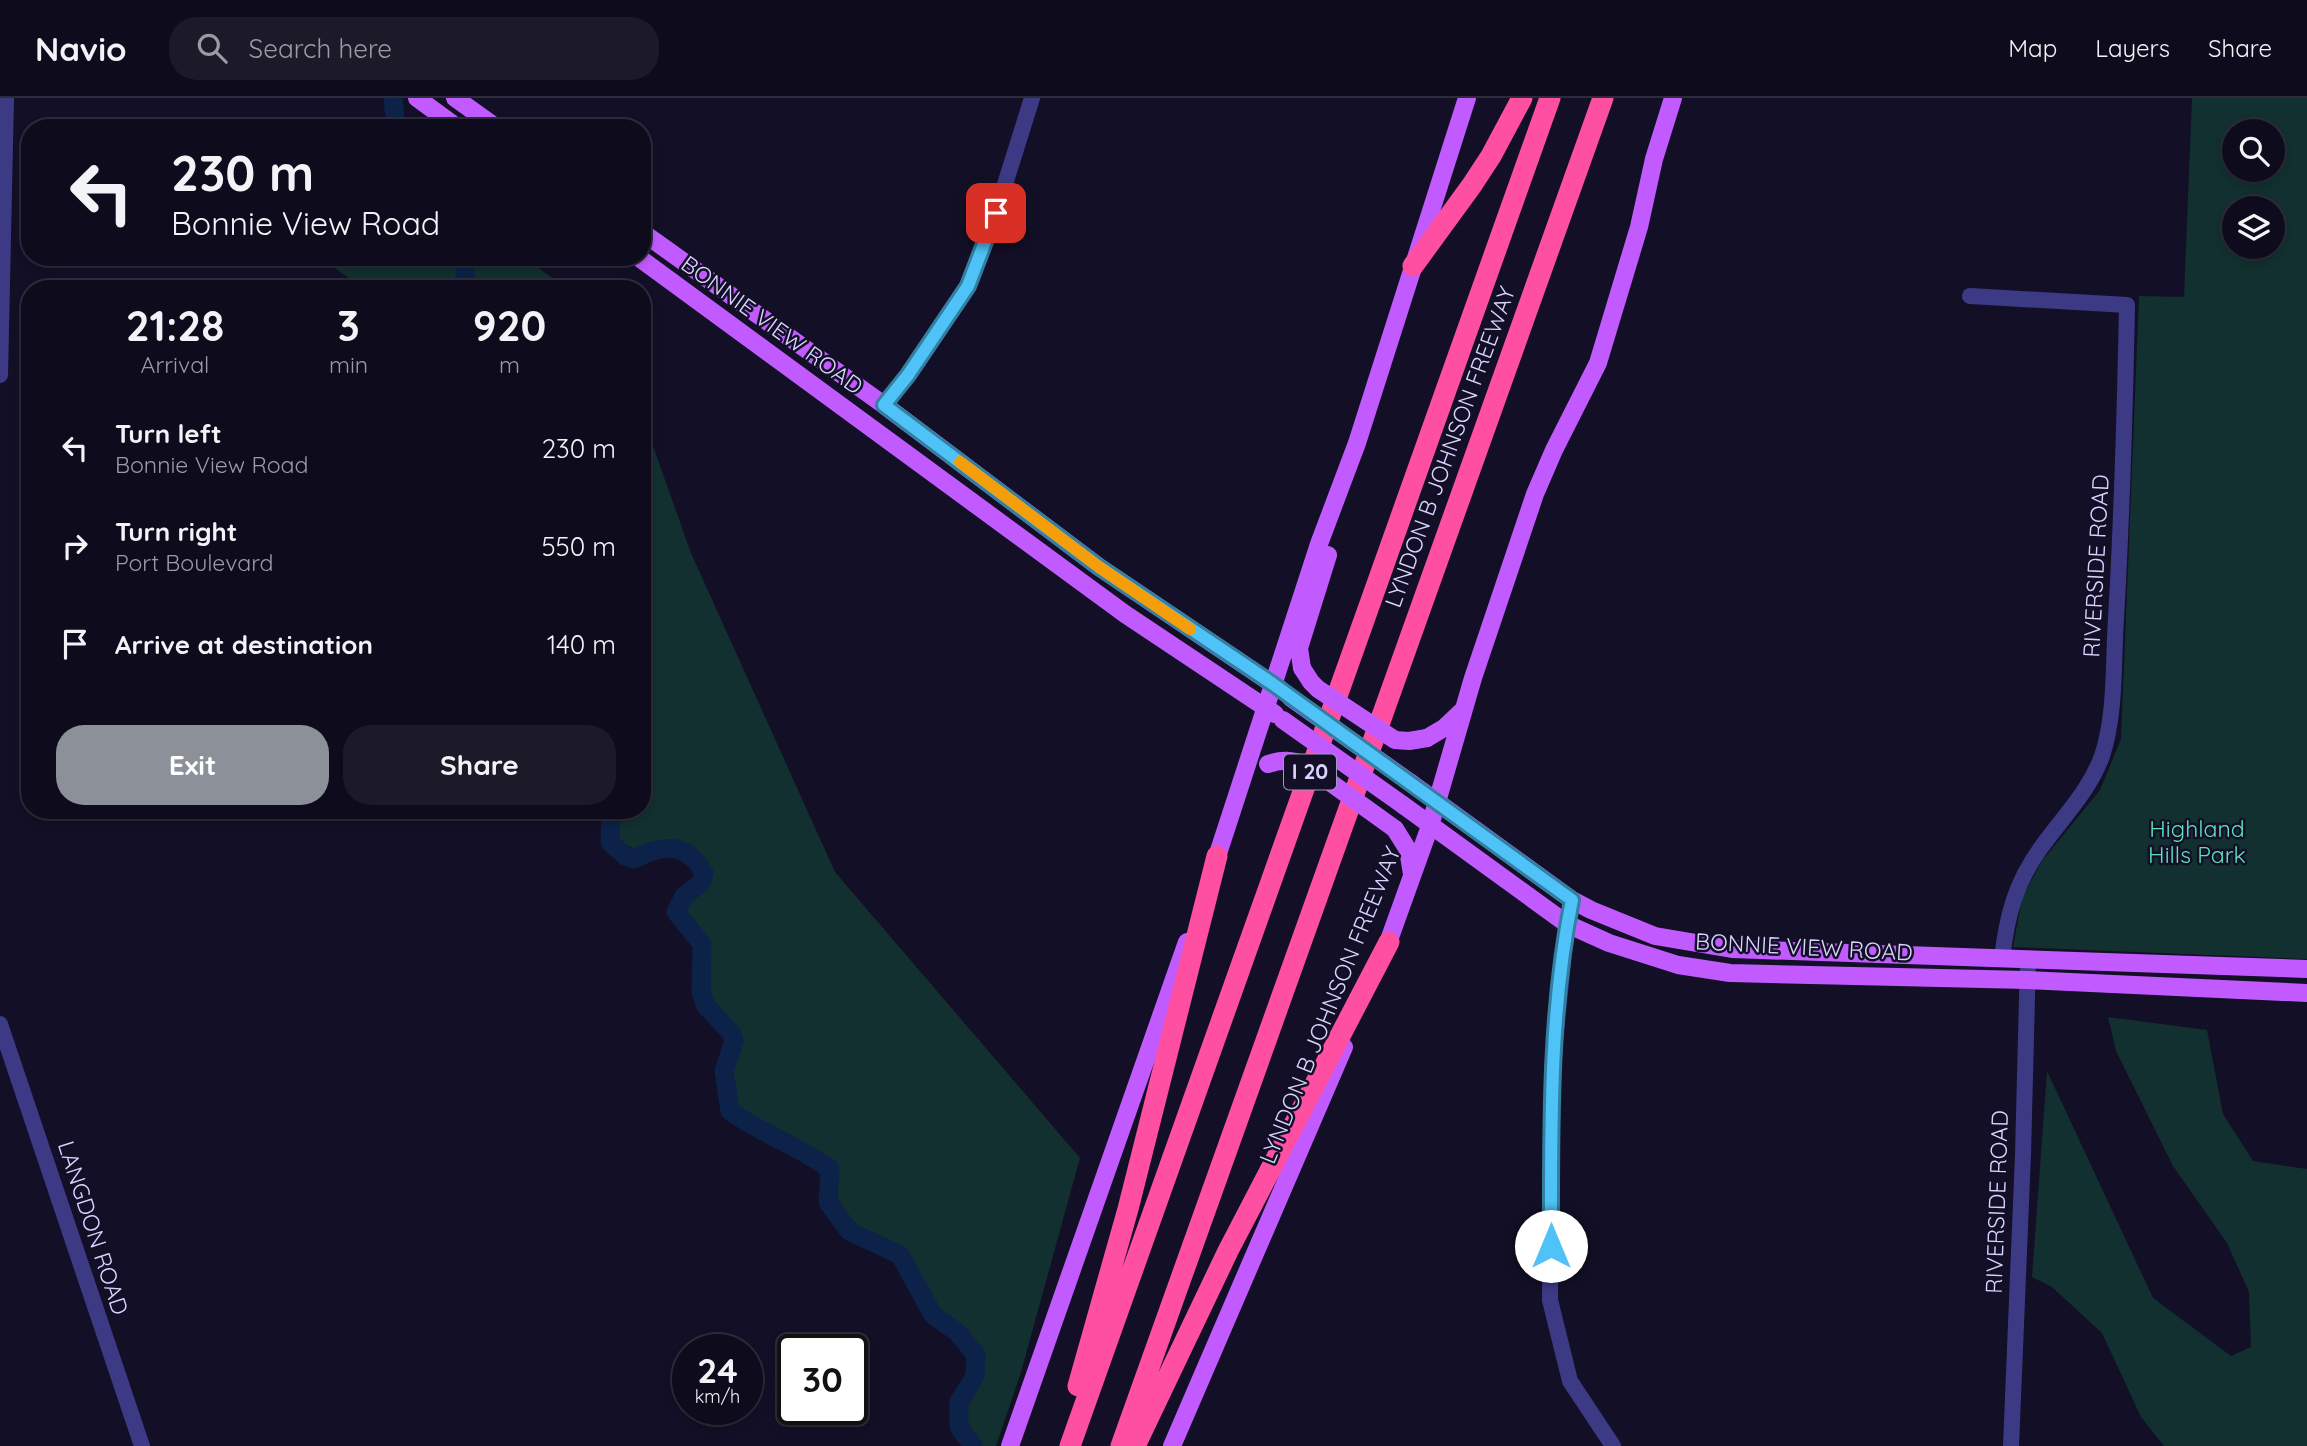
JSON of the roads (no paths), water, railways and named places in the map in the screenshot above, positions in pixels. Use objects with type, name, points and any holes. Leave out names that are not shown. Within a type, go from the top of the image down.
[{"type":"highway","points":[[1413,266],[1491,156],[1522,98]]},
{"type":"highway","name":"LYNDON B JOHNSON FREEWAY","points":[[1070,1446],[1550,98]]},
{"type":"highway","name":"LYNDON B JOHNSON FREEWAY","points":[[1121,1446],[1603,98]]},
{"type":"highway","points":[[1063,1446],[1089,1340],[1128,1209],[1217,856]]},
{"type":"highway","points":[[1135,1446],[1228,1251],[1389,942]]},
{"type":"main road","points":[[417,98],[446,119]]},
{"type":"main road","points":[[456,98],[485,119]]},
{"type":"main road","points":[[1012,1442],[1217,856],[1319,544],[1357,443],[1467,98]]},
{"type":"main road","name":"LYNDON B JOHNSON FREEWAY","points":[[1172,1446],[1389,942],[1430,827],[1465,708],[1535,494],[1598,363],[1639,227],[1654,159],[1673,98]]},
{"type":"main road","name":"BONNIE VIEW ROAD","points":[[651,238],[884,405],[1138,594],[1273,684],[1572,900],[1617,922],[1655,936],[1740,950],[2307,969]]},
{"type":"main road","name":"BONNIE VIEW ROAD","points":[[650,266],[1125,614],[1265,707],[1567,925],[1678,965],[1730,973],[2027,980],[2307,993]]},
{"type":"main road","points":[[869,427],[884,405]]},
{"type":"main road","points":[[1357,443],[1338,520],[1299,648],[1302,667],[1318,689],[1395,740],[1427,738],[1444,728],[1465,708]]},
{"type":"main road","points":[[1125,614],[1138,594]]},
{"type":"main road","points":[[1239,787],[1268,764],[1291,760],[1306,765],[1395,829],[1408,850],[1412,878]]},
{"type":"main road","points":[[1730,973],[1740,950]]},
{"type":"street","points":[[0,375],[6,98]]},
{"type":"street","points":[[884,405],[908,375],[968,286],[994,219],[1032,98]]},
{"type":"street","name":"RIVERSIDE ROAD","points":[[1970,296],[2127,305],[2124,488],[2110,715],[2102,755],[2091,778],[2039,850],[2016,891],[2007,920],[2002,958]]},
{"type":"street","points":[[1572,900],[1552,1070],[1550,1300],[1570,1381],[1613,1446]]},
{"type":"street","name":"RIVERSIDE ROAD","points":[[2011,1446],[2028,959]]},
{"type":"street","name":"LANGDON ROAD","points":[[0,1024],[142,1446]]},
{"type":"waterway","points":[[393,98],[395,119]]},
{"type":"waterway","points":[[465,266],[465,280]]},
{"type":"waterway","points":[[611,819],[610,842],[625,856],[634,859],[655,850],[674,849],[690,856],[704,873],[701,883],[684,896],[676,912],[702,944],[701,991],[706,1006],[732,1034],[734,1041],[724,1071],[730,1111],[830,1169],[828,1202],[849,1231],[900,1255],[933,1315],[957,1332],[976,1355],[975,1376],[959,1402],[959,1427],[973,1446]]},
{"type":"park label","name":"Highland Hills Park","points":[[2197,842]]}]
